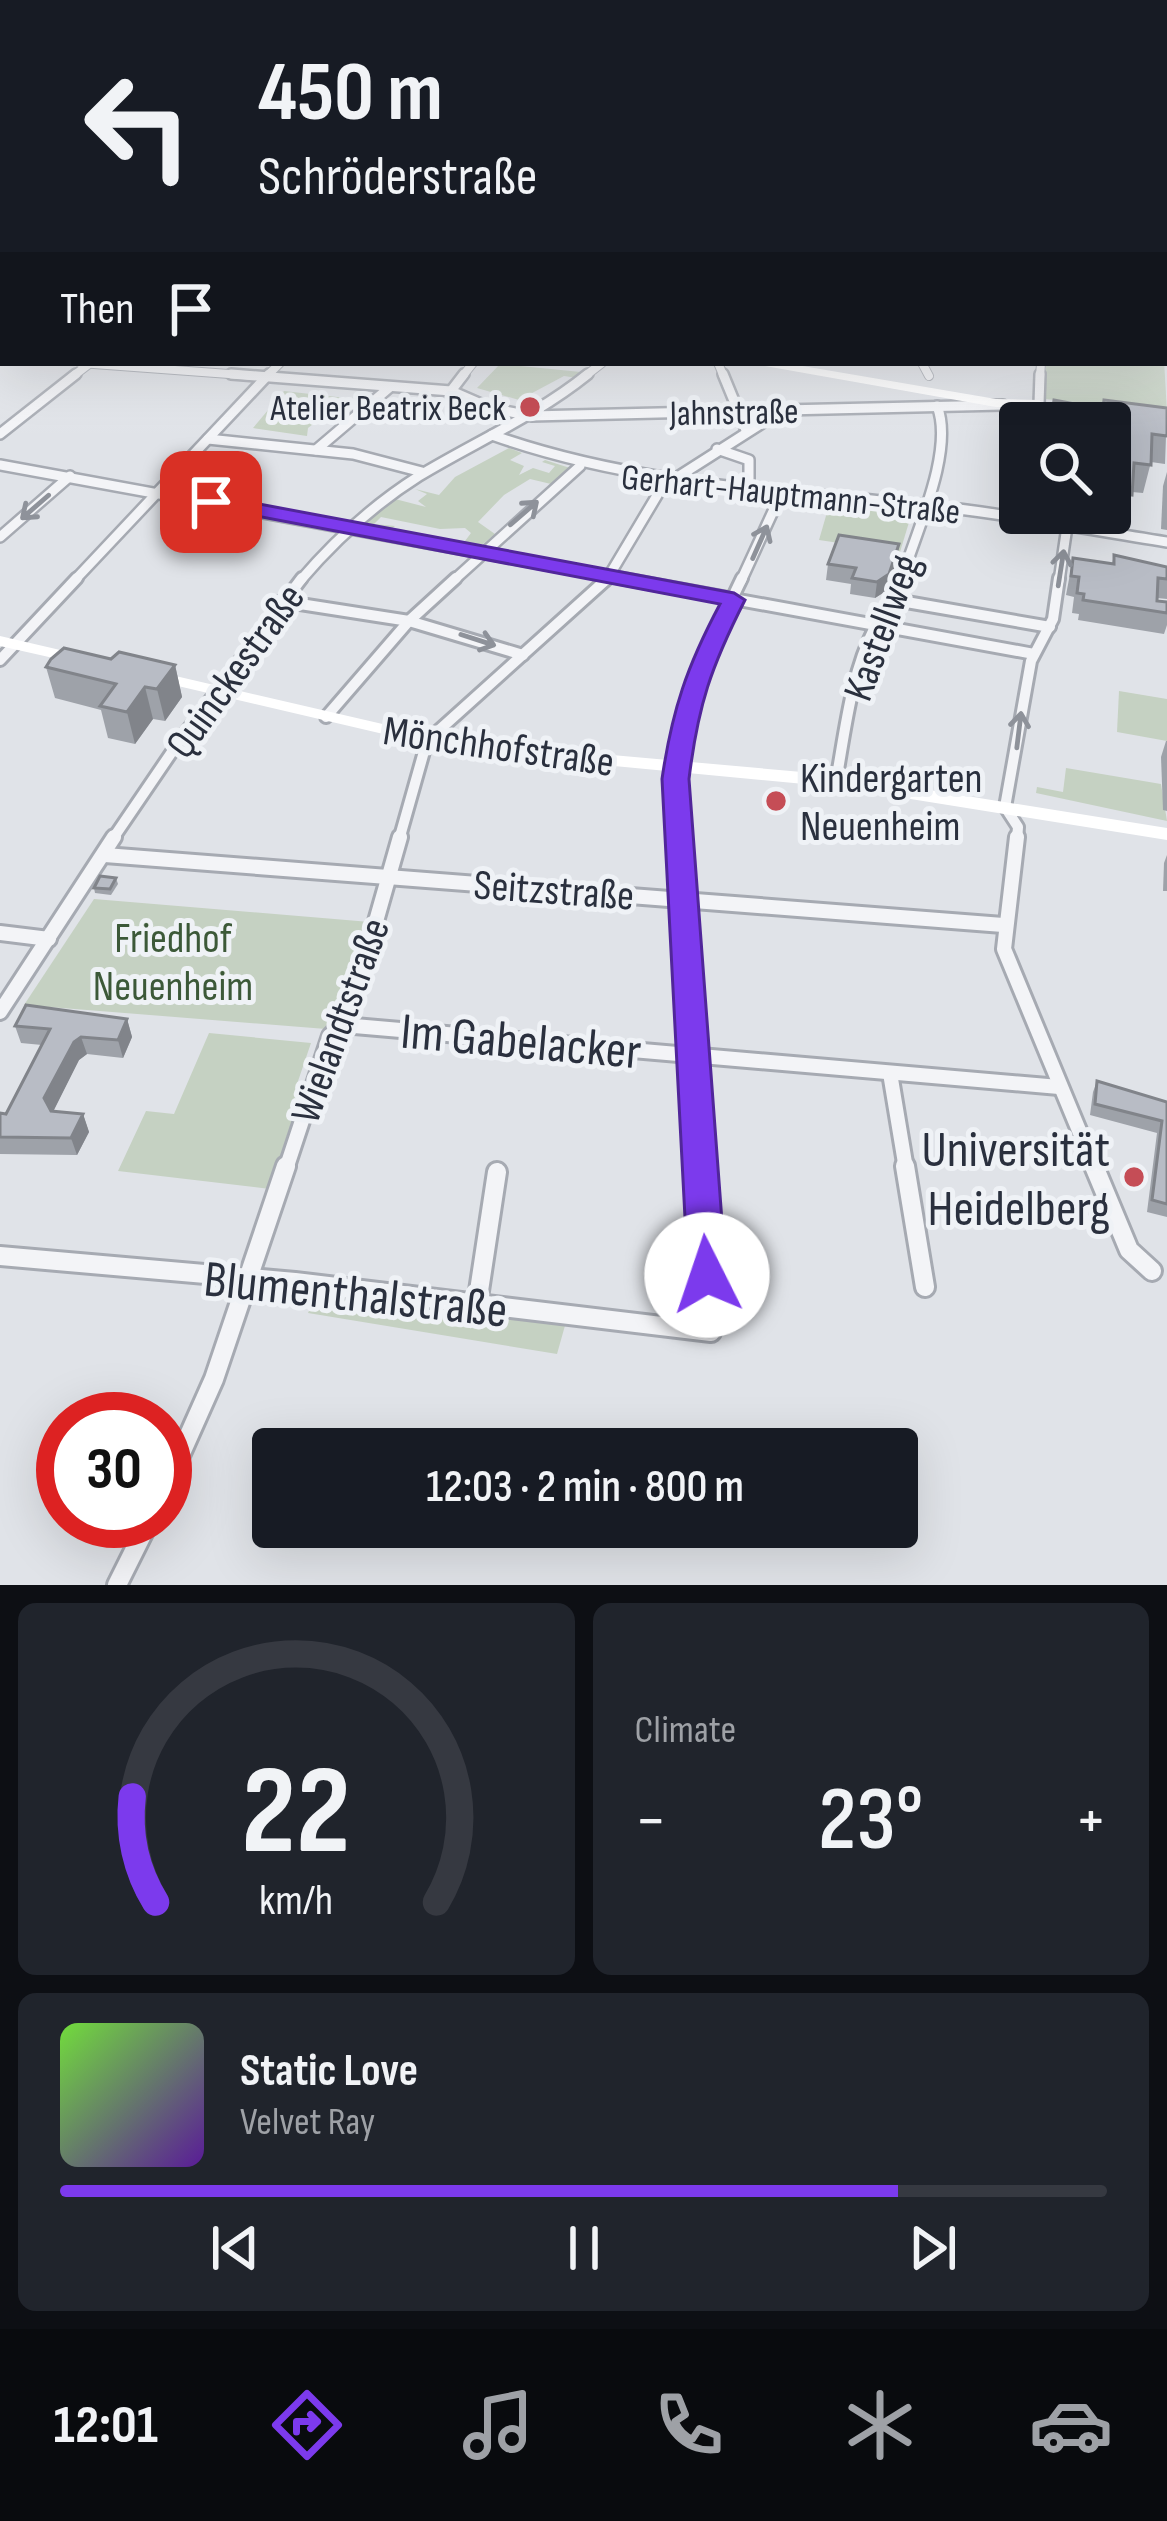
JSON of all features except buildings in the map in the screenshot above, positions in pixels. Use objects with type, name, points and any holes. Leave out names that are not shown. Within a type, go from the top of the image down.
[{"type":"street","points":[[0,434],[86,366]]},
{"type":"street","points":[[128,366],[451,392],[497,410],[531,416]]},
{"type":"street","points":[[0,660],[12,641],[277,366]]},
{"type":"street","points":[[451,392],[471,366]]},
{"type":"street","name":"Quinckestraße","points":[[0,1012],[281,601],[350,528],[422,472],[531,416],[598,366]]},
{"type":"street","points":[[719,366],[746,430]]},
{"type":"street","points":[[779,366],[938,399],[978,400]]},
{"type":"street","points":[[924,366],[929,376]]},
{"type":"street","points":[[1039,402],[1041,366]]},
{"type":"street","points":[[316,450],[390,387]]},
{"type":"street","points":[[938,399],[998,399]]},
{"type":"street","name":"Jahnstraße","points":[[531,416],[781,411],[938,399],[999,404]]},
{"type":"street","name":"Kastellweg","points":[[836,782],[851,701],[877,625],[895,600],[940,467],[943,421],[938,399]]},
{"type":"street","name":"Jahnstraße","points":[[978,400],[1023,402]]},
{"type":"street","name":"Jahnstraße","points":[[978,400],[999,403]]},
{"type":"street","points":[[427,741],[608,578],[667,484],[781,411]]},
{"type":"street","name":"Jahnstraße","points":[[1131,417],[1167,418]]},
{"type":"street","name":"Gerhart-Hauptmann-Straße","points":[[492,436],[580,466],[667,484],[925,505],[999,517]]},
{"type":"street","points":[[208,439],[353,454],[422,472]]},
{"type":"street","points":[[717,449],[749,460],[748,492]]},
{"type":"street","points":[[0,465],[161,489],[479,554],[1034,654]]},
{"type":"street","points":[[326,717],[409,621],[580,466]]},
{"type":"street","points":[[0,537],[70,476]]},
{"type":"street","points":[[693,1054],[676,768],[698,668],[781,494]]},
{"type":"street","points":[[1065,534],[1050,627],[1034,654],[1005,807],[1018,827],[1004,949],[1129,1250],[1152,1271]]},
{"type":"street","name":"Gerhart-Hauptmann-Straße","points":[[1113,534],[1167,542]]},
{"type":"street","points":[[895,600],[1050,627]]},
{"type":"street","points":[[281,601],[409,621],[523,655]]},
{"type":"street","points":[[12,641],[94,663]]},
{"type":"street","name":"Mönchhofstraße","points":[[138,672],[427,741],[836,782],[1167,834]]},
{"type":"street","name":"Wielandtstraße","points":[[192,1433],[328,1041],[343,1025],[427,741]]},
{"type":"street","name":"Mönchhofstraße","points":[[1005,807],[1036,820],[1167,847]]},
{"type":"street","name":"Seitzstraße","points":[[105,855],[1004,925]]},
{"type":"street","points":[[0,933],[49,940]]},
{"type":"street","name":"Im Gabelacker","points":[[343,1025],[1059,1087]]},
{"type":"street","name":"Blumenthalstraße","points":[[0,1256],[711,1332],[693,1054]]},
{"type":"street","points":[[890,1072],[925,1287]]},
{"type":"street","points":[[477,1304],[497,1172]]},
{"type":"street","points":[[117,1585],[136,1548]]},
{"type":"green space","points":[[498,366],[581,372],[577,378],[564,376],[519,400],[477,388]]},
{"type":"green space","points":[[1046,366],[1164,366],[1167,412],[1131,408],[1131,402],[1045,399]]},
{"type":"green space","points":[[284,391],[346,398],[308,428],[307,436],[253,428]]},
{"type":"green space","points":[[509,448],[522,453],[510,460],[524,466],[519,475],[533,468],[549,473],[555,466],[542,462],[545,460],[570,468],[551,484],[530,479],[504,495],[478,522],[495,534],[478,548],[462,545],[471,533],[465,528],[440,529],[381,517],[374,524],[395,526],[389,531],[364,525],[395,499],[426,507],[418,501],[427,494],[415,489],[439,495],[455,477]]},
{"type":"green space","points":[[830,502],[913,509],[900,552],[819,540]]},
{"type":"green space","points":[[1119,691],[1167,699],[1167,741],[1117,732]]},
{"type":"green space","points":[[1066,768],[1161,784],[1167,821],[1036,793],[1037,787],[1063,792]]},
{"type":"green space","name":"Friedhof Neuenheim","points":[[94,899],[370,922],[341,1006],[326,1029],[24,1005]]},
{"type":"green space","points":[[209,1033],[311,1043],[296,1087],[302,1089],[270,1189],[118,1171],[146,1111],[174,1114]]},
{"type":"green space","points":[[318,1291],[566,1322],[557,1354],[308,1313]]},
{"type":"place","name":"Atelier Beatrix Beck","points":[[530,407]]},
{"type":"place","name":"Kindergarten Neuenheim","points":[[776,801]]},
{"type":"place","name":"Universität Heidelberg","points":[[1134,1177]]},
{"type":"route","points":[[211,502],[734,600],[698,668],[675,779],[707,1275]]}]
